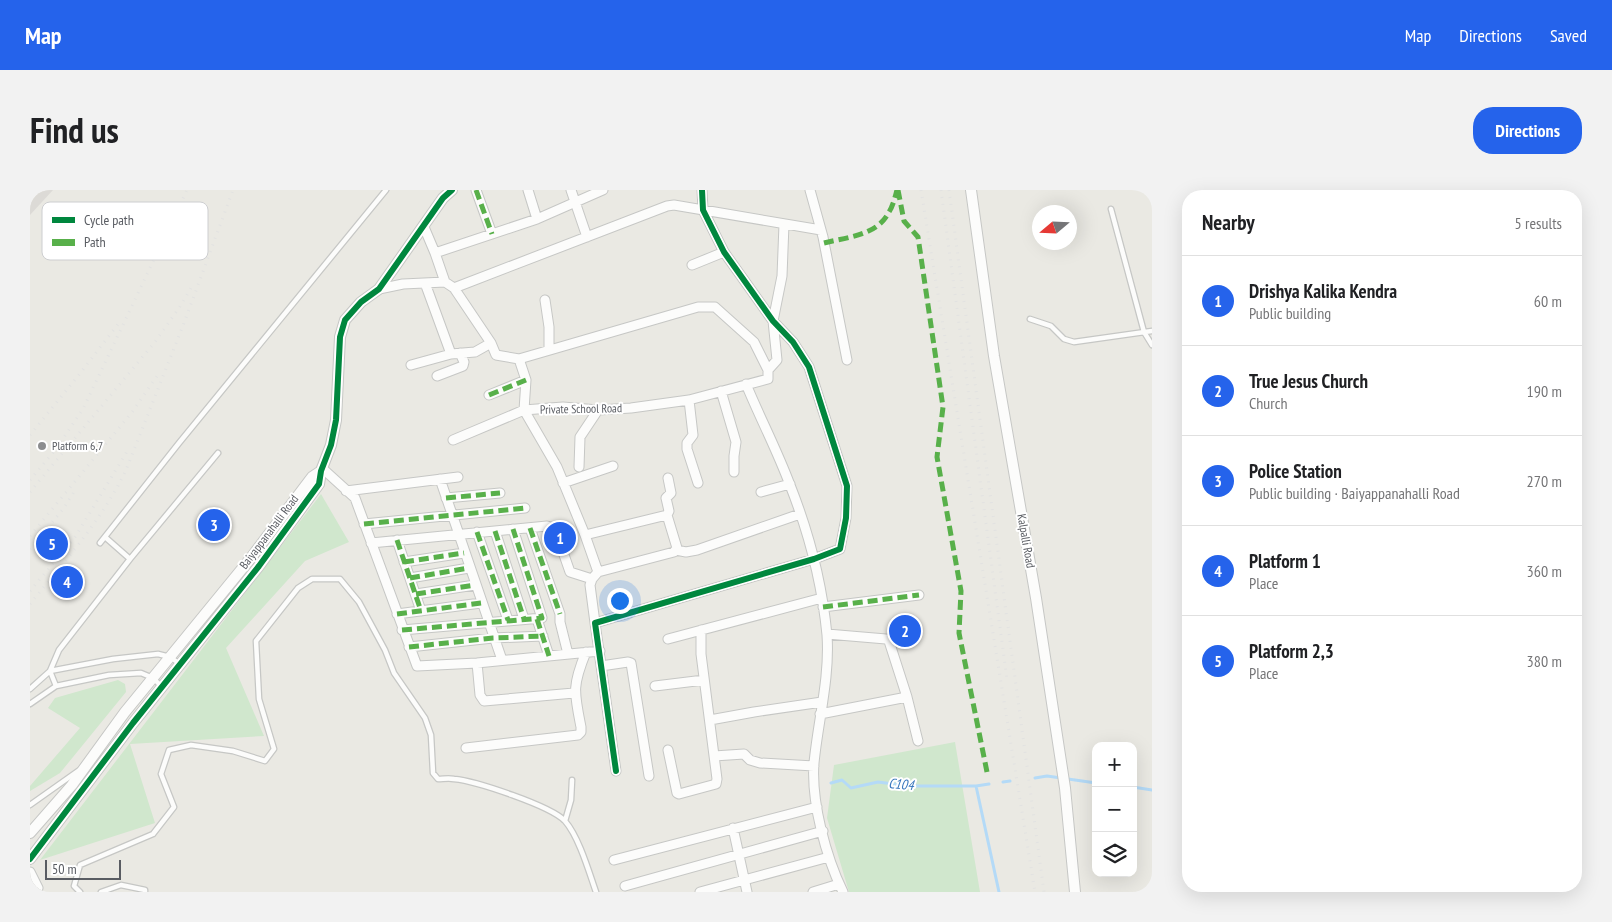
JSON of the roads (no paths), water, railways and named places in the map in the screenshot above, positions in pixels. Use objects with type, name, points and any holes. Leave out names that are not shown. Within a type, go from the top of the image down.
[{"type":"street","name":"Baiyappanahalli Road","points":[[30,859],[95,772],[258,566],[319,484],[322,469],[331,445],[336,420],[340,337],[345,320],[360,302],[379,289],[443,198],[452,190]]},
{"type":"street","points":[[476,190],[492,234]]},
{"type":"street","points":[[528,190],[537,218]]},
{"type":"street","points":[[571,190],[587,237]]},
{"type":"street","points":[[435,253],[537,218],[603,190]]},
{"type":"street","points":[[595,623],[840,549],[846,518],[846,486],[809,366],[793,342],[773,321],[724,252],[703,210],[702,190]]},
{"type":"street","points":[[810,190],[821,230],[847,360]]},
{"type":"street","name":"Kalpalli Road","points":[[971,190],[994,356],[1036,598],[1064,779],[1075,892]]},
{"type":"street","points":[[454,288],[667,206],[674,205],[821,230]]},
{"type":"street","points":[[379,289],[403,284],[445,282],[454,288],[491,343],[496,355],[519,359],[698,307],[714,307],[754,342],[768,370],[777,360],[773,321],[782,276],[784,224]]},
{"type":"street","points":[[424,227],[445,282]]},
{"type":"street","points":[[692,265],[724,252]]},
{"type":"street","points":[[425,283],[455,354],[464,362],[463,366],[437,376]]},
{"type":"street","points":[[545,300],[549,327],[549,350]]},
{"type":"street","points":[[411,365],[455,354],[474,352],[491,343]]},
{"type":"street","name":"Private School Road","points":[[519,359],[526,380],[524,410],[563,407],[598,410],[631,408],[689,400],[768,379],[768,370]]},
{"type":"street","points":[[489,395],[526,380]]},
{"type":"street","points":[[746,384],[790,484],[800,514],[814,558],[827,634],[828,653],[814,766],[817,807],[822,831],[828,857],[841,888],[813,892]]},
{"type":"street","points":[[721,391],[736,442],[734,472]]},
{"type":"street","points":[[689,400],[693,435],[686,446],[698,483]]},
{"type":"street","points":[[453,440],[524,410],[557,468],[586,535],[595,575],[590,585],[616,771]]},
{"type":"street","points":[[579,467],[580,437],[598,410]]},
{"type":"street","points":[[563,483],[613,466]]},
{"type":"street","name":"Baiyappanahalli Road","points":[[30,833],[72,785],[125,712],[250,559],[312,477],[322,469]]},
{"type":"street","points":[[322,469],[355,498],[402,630],[416,665],[419,667],[600,651]]},
{"type":"street","points":[[346,491],[458,477]]},
{"type":"street","points":[[668,478],[671,491],[670,495],[666,497],[669,512],[667,516],[676,550]]},
{"type":"street","points":[[440,479],[487,622],[502,660]]},
{"type":"street","points":[[761,492],[790,484]]},
{"type":"street","points":[[446,498],[500,493]]},
{"type":"street","points":[[364,524],[525,508]]},
{"type":"street","points":[[586,535],[666,514],[667,516]]},
{"type":"street","points":[[371,542],[547,526],[553,528],[556,532],[570,572],[595,575],[676,550],[686,552],[697,550],[800,514]]},
{"type":"street","points":[[530,528],[560,614],[560,622],[568,654]]},
{"type":"street","points":[[402,630],[542,618],[543,615],[513,529]]},
{"type":"street","points":[[495,531],[524,619]]},
{"type":"street","points":[[477,532],[508,620]]},
{"type":"street","points":[[396,540],[422,610]]},
{"type":"street","points":[[404,562],[464,552]]},
{"type":"street","points":[[410,578],[470,568]]},
{"type":"street","points":[[416,594],[475,585]]},
{"type":"street","points":[[823,607],[919,595]]},
{"type":"street","points":[[668,639],[822,598]]},
{"type":"street","points":[[397,614],[481,603]]},
{"type":"street","points":[[537,619],[549,656]]},
{"type":"street","points":[[668,750],[676,791],[679,794],[716,784],[717,779],[701,654],[701,630]]},
{"type":"street","points":[[827,634],[886,639],[889,641],[907,697],[918,741]]},
{"type":"street","points":[[409,647],[493,638],[542,636]]},
{"type":"street","points":[[187,638],[197,645]]},
{"type":"street","points":[[466,748],[578,736],[581,732],[581,727],[574,693],[577,673],[586,652]]},
{"type":"street","points":[[476,663],[480,695],[484,701],[574,693]]},
{"type":"street","points":[[601,666],[631,663],[649,776]]},
{"type":"street","points":[[655,686],[704,680]]},
{"type":"street","points":[[820,714],[907,697]]},
{"type":"street","points":[[710,720],[822,702]]},
{"type":"street","points":[[714,756],[744,754],[750,760],[760,763],[814,766]]},
{"type":"street","points":[[614,860],[817,807]]},
{"type":"street","points":[[733,828],[748,892]]},
{"type":"street","points":[[625,886],[822,831]]},
{"type":"street","points":[[700,892],[828,857]]},
{"type":"street","points":[[30,872],[38,888],[35,892]]},
{"type":"lane","points":[[100,543],[386,190]]},
{"type":"lane","points":[[1111,209],[1144,332],[1152,345]]},
{"type":"lane","points":[[1030,319],[1051,326],[1064,339],[1074,342],[1152,331]]},
{"type":"lane","points":[[30,688],[50,671],[59,650],[130,558],[218,453]]},
{"type":"lane","points":[[105,537],[130,558]]},
{"type":"lane","points":[[80,892],[74,886],[80,865],[153,834],[174,807],[161,774],[169,750],[191,745],[233,751],[265,761],[274,749],[259,699],[256,641],[298,588],[312,579],[340,578],[359,602],[385,650],[394,673],[425,718],[431,736],[433,773],[438,779],[454,778],[505,793],[552,812],[565,821],[578,844],[596,892]]},
{"type":"lane","points":[[50,671],[113,659],[158,654],[170,657],[180,664]]},
{"type":"lane","points":[[50,671],[56,686]]},
{"type":"lane","points":[[30,704],[56,686],[108,675],[141,673],[153,678],[162,687]]},
{"type":"lane","points":[[30,805],[86,766],[95,772]]},
{"type":"lane","points":[[565,821],[571,800],[572,780]]},
{"type":"lane","points":[[100,892],[121,885],[145,890],[145,892]]},
{"type":"waterway","name":"C104","points":[[1035,778],[1047,776],[1092,782]]},
{"type":"waterway","name":"C104","points":[[831,783],[842,780],[851,788],[878,782],[909,786],[976,786]]},
{"type":"waterway","name":"C104","points":[[1003,782],[1010,781]]},
{"type":"waterway","points":[[989,784],[976,786],[999,892]]},
{"type":"waterway","name":"C104","points":[[1137,788],[1152,790]]},
{"type":"railway","points":[[181,202],[187,190]]},
{"type":"railway","points":[[208,258],[233,190]]},
{"type":"railway","points":[[921,190],[1035,892]]},
{"type":"railway","points":[[941,190],[1007,679]]},
{"type":"railway","points":[[949,190],[1044,892]]},
{"type":"railway","points":[[30,480],[56,449],[83,409],[154,260]]},
{"type":"railway","points":[[30,604],[94,523],[126,470],[207,260]]},
{"type":"railway","points":[[30,492],[155,342],[191,288]]},
{"type":"railway","points":[[30,435],[119,323]]},
{"type":"railway","points":[[30,536],[133,411],[159,373]]},
{"type":"railway","points":[[30,591],[75,537],[128,450]]},
{"type":"railway","points":[[30,549],[64,508],[74,492]]},
{"type":"place","name":"Platform 6,7","points":[[42,446]]},
{"type":"place","name":"Police Station","points":[[214,525]]},
{"type":"place","name":"Drishya Kalika Kendra","points":[[560,538]]},
{"type":"place","name":"Platform 2,3","points":[[52,544]]},
{"type":"place","name":"Platform 1","points":[[67,582]]},
{"type":"place","name":"True Jesus Church","points":[[905,631]]}]
